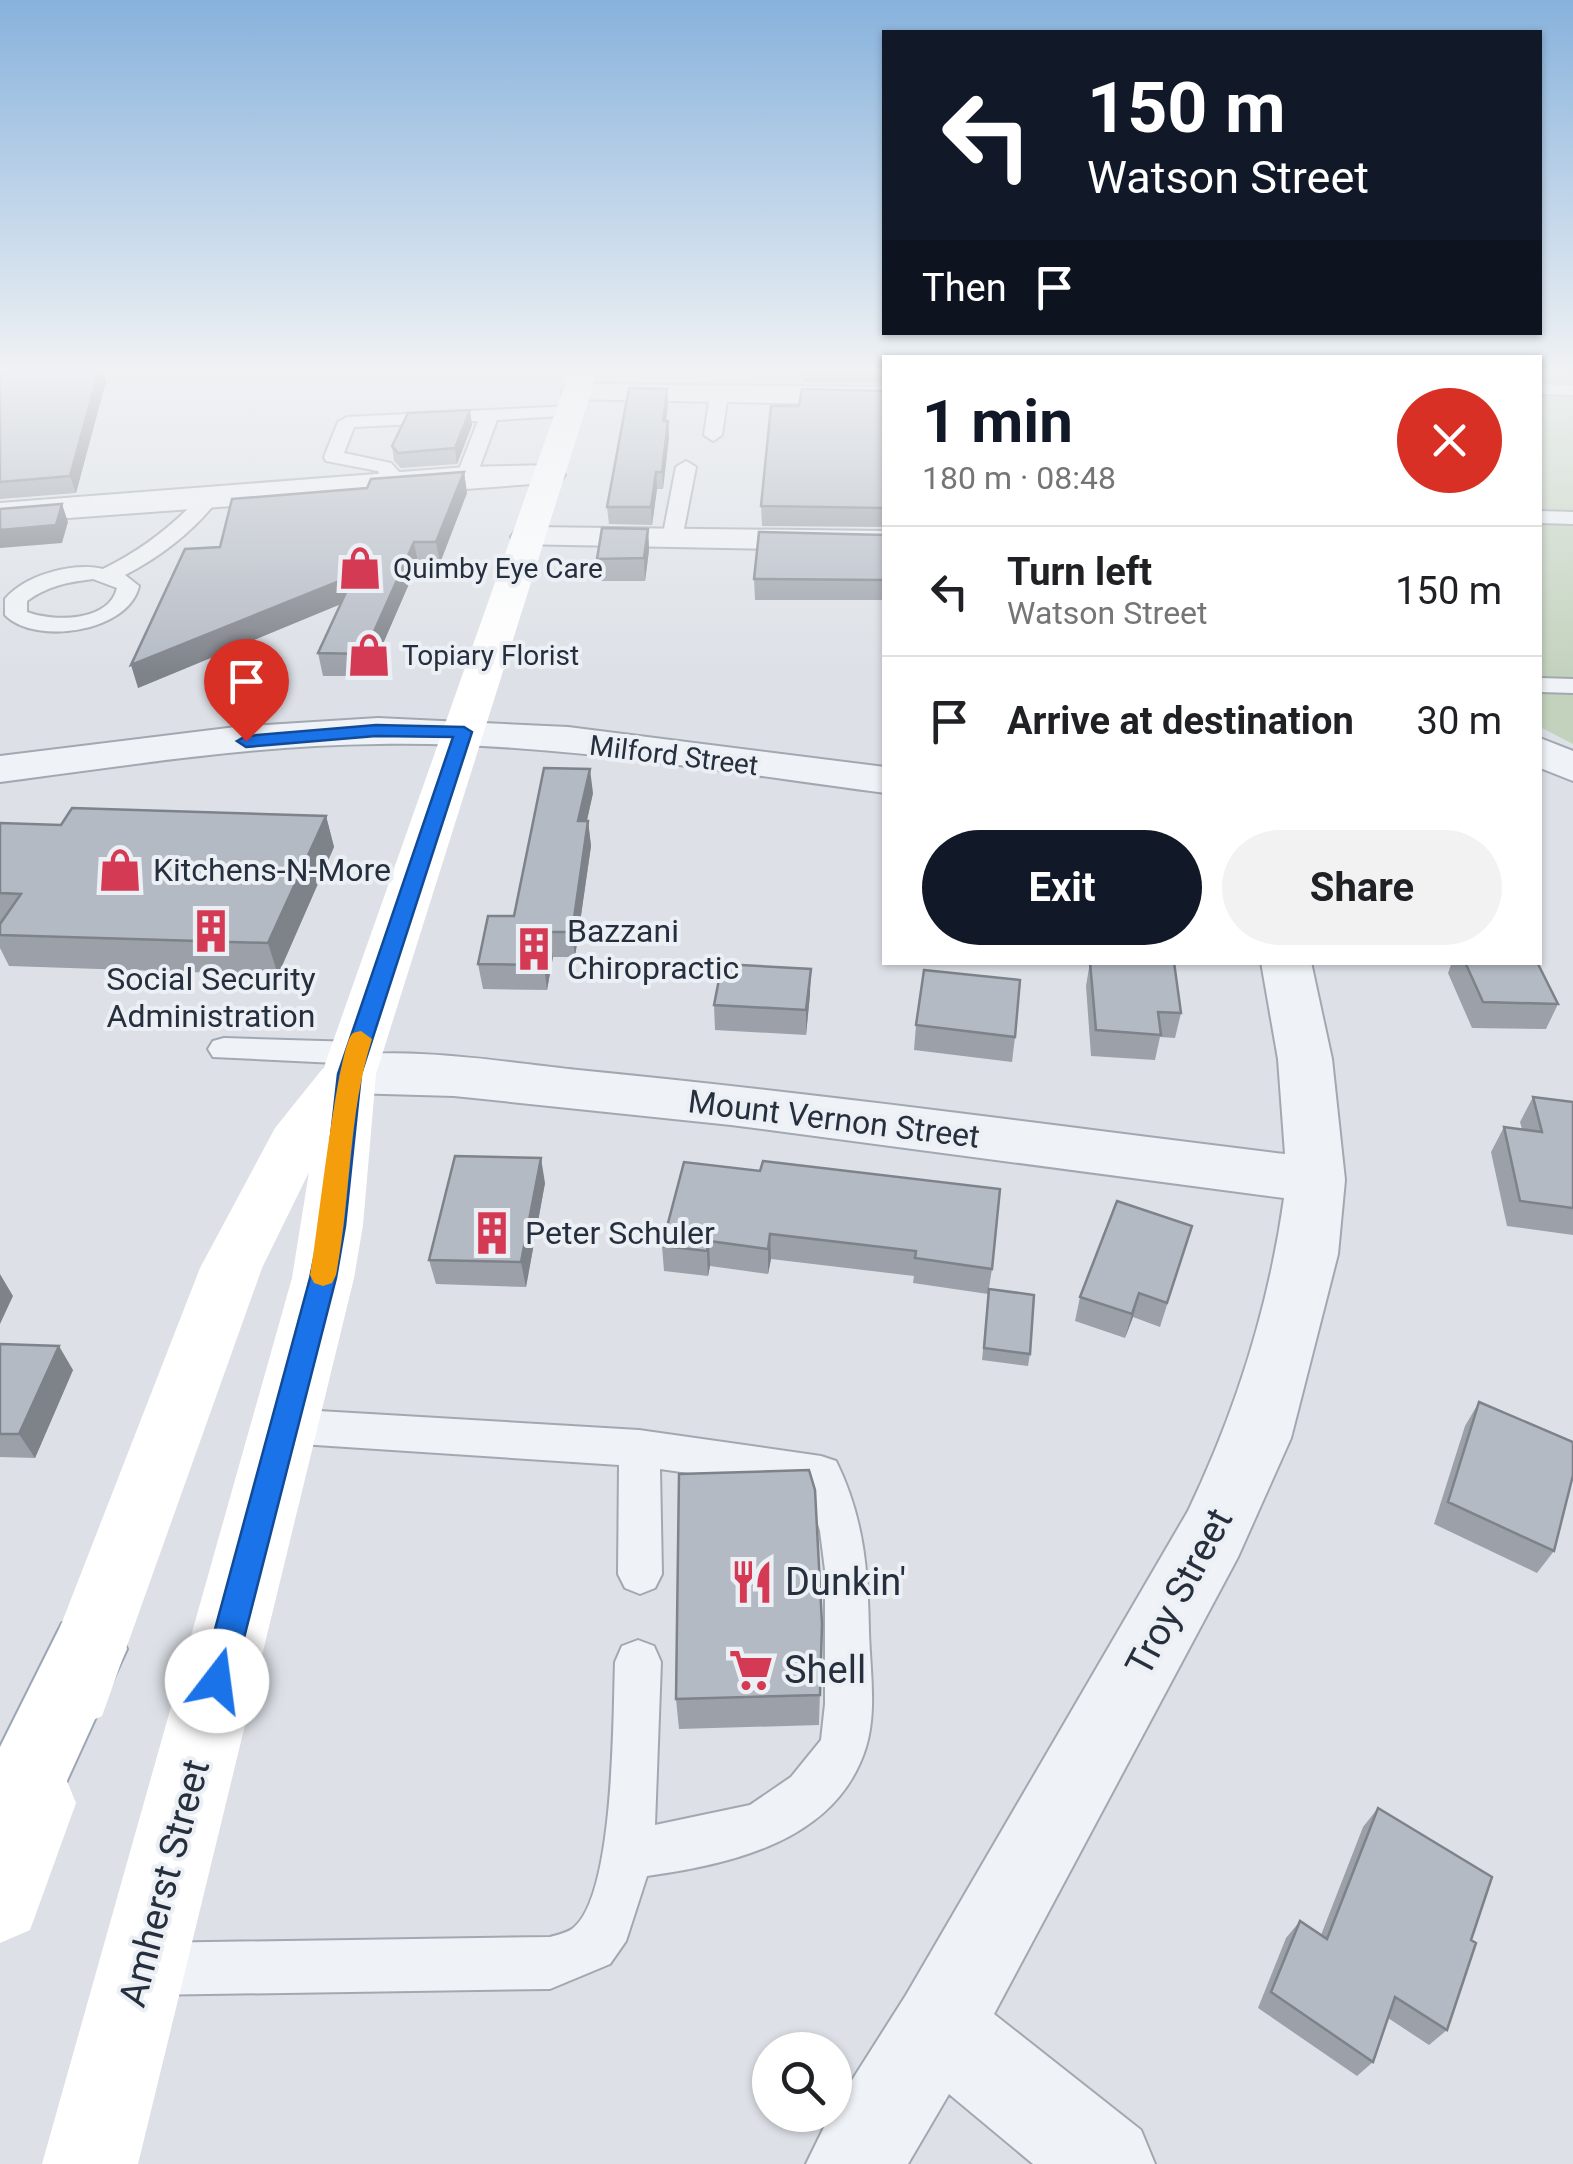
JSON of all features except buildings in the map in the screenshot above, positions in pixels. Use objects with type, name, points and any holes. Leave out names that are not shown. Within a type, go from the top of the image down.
[{"type":"main road","name":"Amherst Street","points":[[90,2164],[285,1426],[333,1226],[353,1063],[549,471]]},
{"type":"main road","name":"Amherst Street","points":[[0,1900],[176,1410],[238,1253],[295,1142],[353,1063]]},
{"type":"main road","points":[[0,1834],[89,1649]]},
{"type":"street","points":[[0,513],[548,475]]},
{"type":"street","points":[[528,537],[882,542]]},
{"type":"street","name":"Milford Street","points":[[0,769],[337,733],[464,732],[882,780]]},
{"type":"street","points":[[1542,752],[1573,768]]},
{"type":"street","name":"Troy Street","points":[[854,2164],[938,2028],[1213,1534],[1258,1438],[1307,1254],[1316,1180],[1305,1059],[1287,965]]},
{"type":"street","name":"Mount Vernon Street","points":[[353,1063],[730,1105],[1316,1180]]},
{"type":"street","points":[[938,2028],[1106,2164]]},
{"type":"lane","points":[[388,471],[390,483]]},
{"type":"lane","points":[[466,478],[469,471]]},
{"type":"lane","points":[[672,538],[685,471]]},
{"type":"lane","points":[[108,576],[142,559],[182,530],[210,497]]},
{"type":"lane","points":[[1542,517],[1573,518]]},
{"type":"lane","points":[[1542,685],[1573,686]]},
{"type":"lane","points":[[224,1049],[353,1063]]},
{"type":"lane","points":[[285,1426],[639,1448],[821,1474],[838,1504],[847,1548],[847,1696],[842,1749],[815,1789],[778,1819],[732,1838],[627,1854]]},
{"type":"lane","points":[[639,1448],[640,1574]]},
{"type":"lane","points":[[140,1969],[550,1963],[592,1948],[618,1905],[627,1854],[638,1662]]},
{"type":"green space","points":[[1542,471],[1573,471],[1573,744],[1542,728]]},
{"type":"slow traffic","points":[[323,1275],[333,1226],[349,1074],[361,1039]]},
{"type":"place","name":"Quimby Eye Care","points":[[360,568]]},
{"type":"place","name":"Topiary Florist","points":[[369,655]]},
{"type":"place","name":"Kitchens-N-More","points":[[120,870]]},
{"type":"place","name":"Social Security Administration","points":[[211,931]]},
{"type":"place","name":"Bazzani Chiropractic","points":[[534,949]]},
{"type":"place","name":"Peter Schuler","points":[[492,1233]]},
{"type":"place","name":"Dunkin'","points":[[752,1582]]},
{"type":"place","name":"Shell","points":[[751,1670]]},
{"type":"route","points":[[217,1681],[323,1278],[333,1226],[349,1074],[464,732],[376,730],[246,741]]}]
